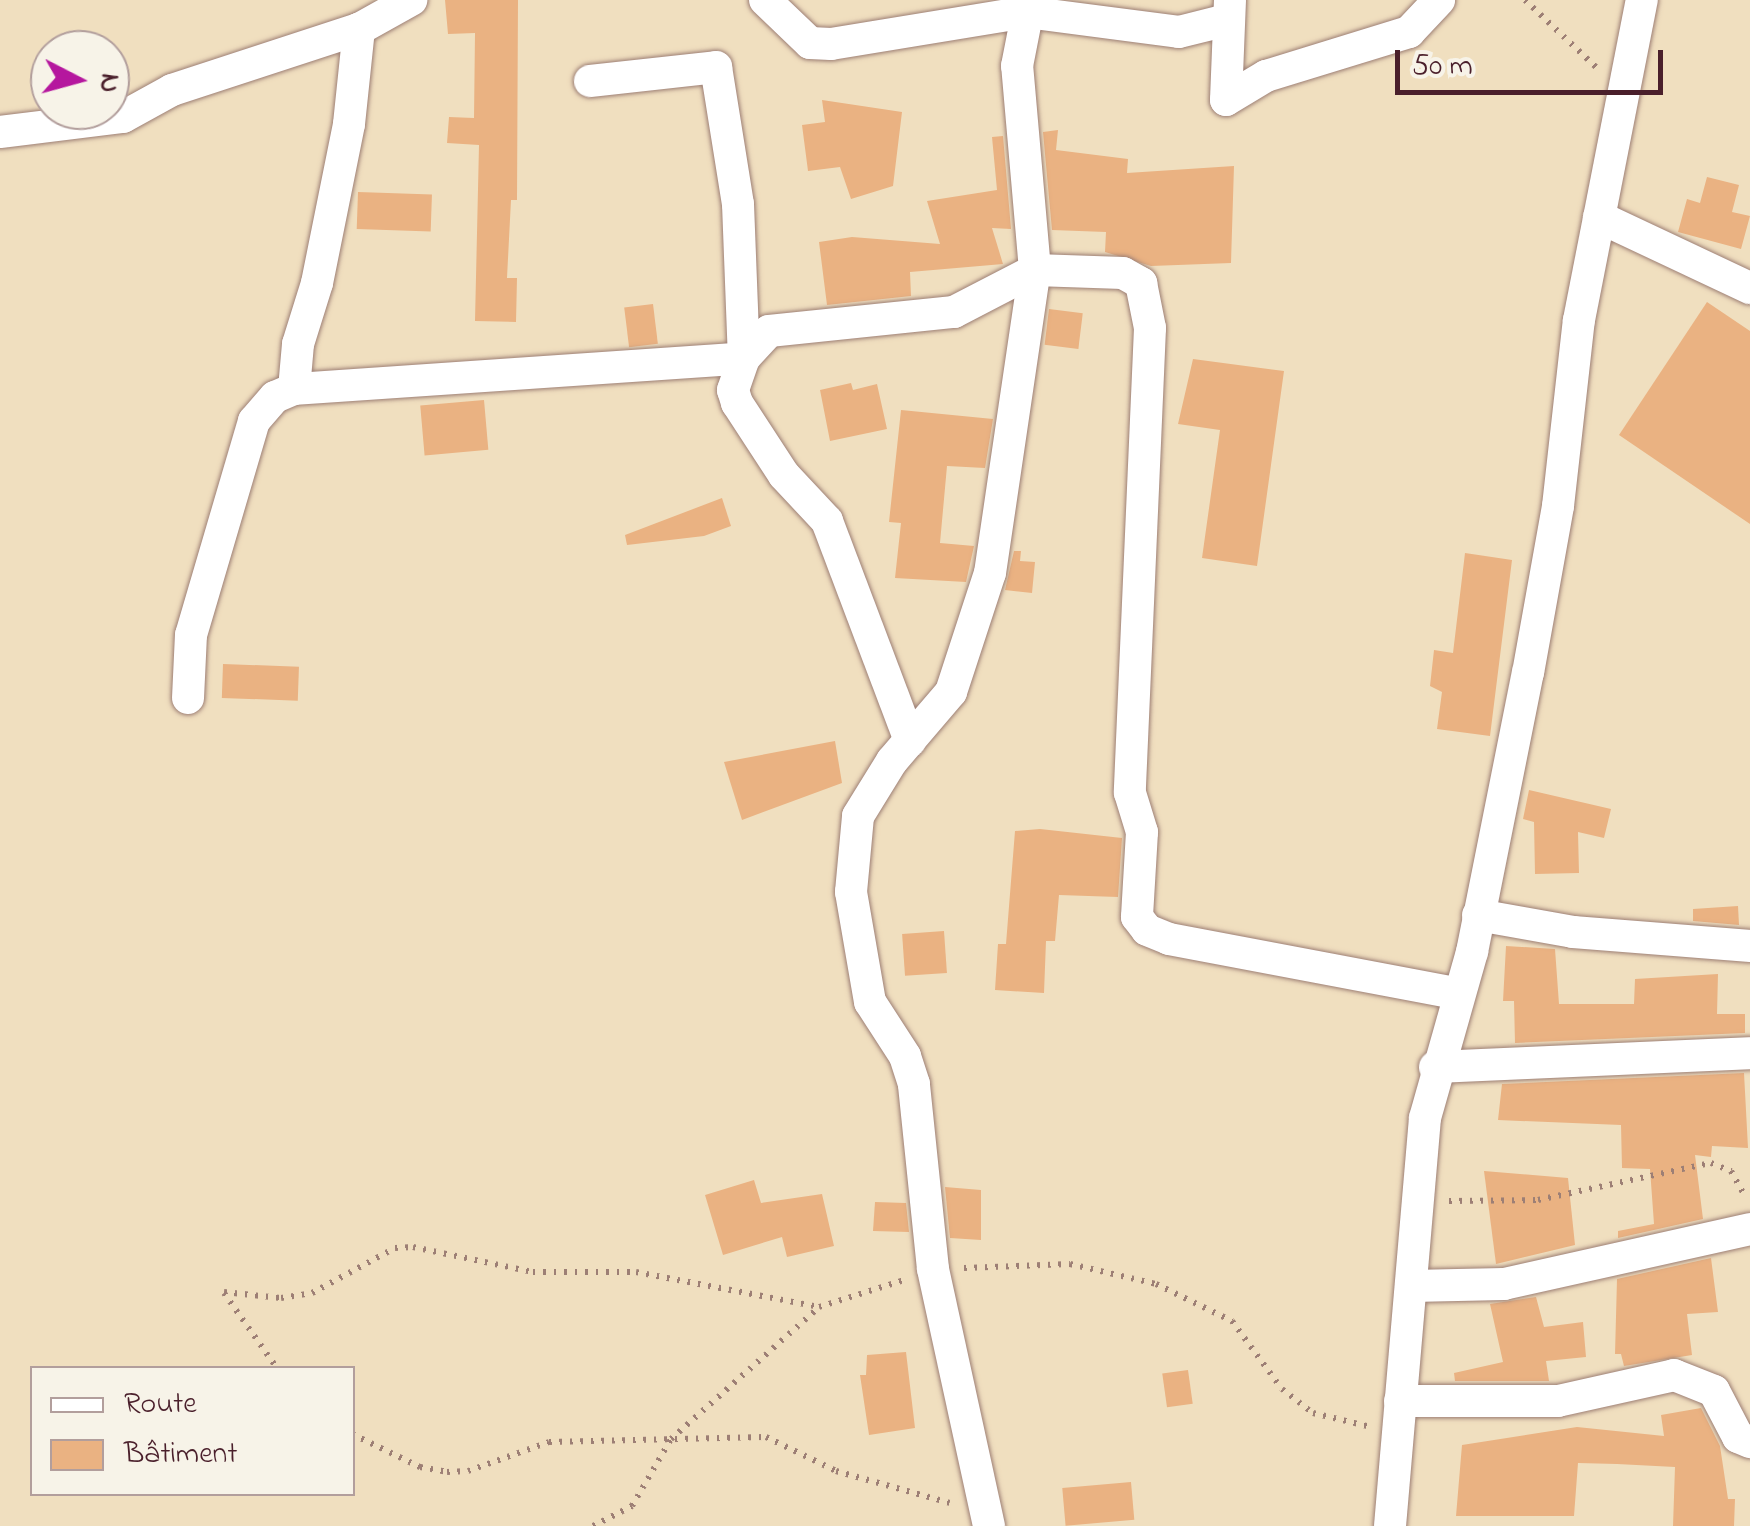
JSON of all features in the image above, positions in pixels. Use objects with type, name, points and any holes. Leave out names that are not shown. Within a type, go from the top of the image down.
[{"type":"street","points":[[0,132],[123,117],[172,90],[359,29],[411,0]]},
{"type":"street","points":[[767,2],[810,43],[831,44],[1028,6],[1179,32],[1228,10],[1226,100],[1266,76],[1409,32],[1439,0]]},
{"type":"street","points":[[1390,1526],[1411,1286],[1414,1196],[1435,1067],[1478,915],[1558,506],[1579,320],[1642,0]]},
{"type":"street","points":[[987,1519],[933,1269],[914,1084],[906,1056],[870,1002],[852,904],[858,816],[910,741],[951,692],[990,573],[1034,270],[1017,66],[1028,6]]},
{"type":"street","points":[[294,389],[298,344],[317,283],[346,140],[359,29]]},
{"type":"street","points":[[590,81],[716,68],[738,204],[744,358],[733,390],[740,415],[828,521],[910,741]]},
{"type":"street","points":[[1599,217],[1750,288]]},
{"type":"street","points":[[188,698],[191,635],[254,421],[275,397],[294,389],[744,358],[769,332],[954,312],[1034,270],[1134,276],[1148,303],[1130,792],[1142,832],[1137,917],[1148,930],[1169,938],[1458,994]]},
{"type":"street","points":[[1478,915],[1573,932],[1750,946]]},
{"type":"street","points":[[1435,1067],[1750,1054]]},
{"type":"street","points":[[1411,1286],[1504,1284],[1750,1229]]},
{"type":"street","points":[[1400,1400],[1558,1401],[1674,1376],[1714,1392],[1738,1437],[1750,1442]]},
{"type":"path","points":[[1525,0],[1624,94]]},
{"type":"path","points":[[1414,1196],[1476,1204],[1538,1200],[1711,1163],[1732,1171],[1744,1188],[1750,1229]]},
{"type":"path","points":[[276,1366],[224,1292],[281,1298],[312,1293],[394,1248],[533,1272],[636,1272],[819,1307],[843,1304],[933,1269],[1070,1264],[1156,1284],[1232,1321],[1282,1390],[1313,1413],[1398,1434]]},
{"type":"path","points":[[593,1526],[632,1506],[671,1439],[819,1307]]},
{"type":"path","points":[[355,1435],[420,1467],[447,1472],[468,1472],[549,1442],[766,1436],[836,1471],[987,1519]]},
{"type":"building","points":[[445,0],[518,0],[517,200],[511,200],[507,278],[517,278],[516,322],[475,321],[479,145],[447,143],[449,117],[474,118],[475,33],[448,34]]},
{"type":"building","points":[[822,100],[902,112],[893,186],[851,199],[840,167],[808,171],[802,125],[825,122]]},
{"type":"building","points":[[1058,130],[1056,150],[1128,159],[1127,173],[1234,166],[1231,263],[1151,266],[1105,252],[1106,232],[1052,230],[1043,132]]},
{"type":"building","points":[[1003,136],[1011,229],[992,228],[1003,264],[910,272],[911,296],[827,305],[819,242],[852,237],[940,244],[927,201],[997,190],[992,137]]},
{"type":"building","points":[[1707,177],[1739,185],[1732,212],[1750,216],[1741,249],[1678,232],[1687,199],[1700,203]]},
{"type":"building","points":[[358,192],[432,195],[431,232],[357,229]]},
{"type":"building","points":[[1707,302],[1750,331],[1750,524],[1619,435]]},
{"type":"building","points":[[653,304],[658,344],[629,347],[624,308]]},
{"type":"building","points":[[1049,309],[1083,313],[1078,349],[1045,345]]},
{"type":"building","points":[[1193,359],[1284,371],[1257,566],[1202,558],[1220,430],[1178,424]]},
{"type":"building","points":[[851,383],[853,390],[877,384],[887,429],[830,441],[820,390]]},
{"type":"building","points":[[484,400],[488,450],[425,455],[420,406]]},
{"type":"building","points":[[901,410],[993,419],[985,468],[947,466],[940,543],[974,546],[966,582],[895,578],[901,523],[889,522]]},
{"type":"building","points":[[722,498],[731,526],[704,536],[627,545],[625,535]]},
{"type":"building","points":[[1014,551],[1021,551],[1020,561],[1035,562],[1032,593],[1005,590]]},
{"type":"building","points":[[1465,553],[1512,560],[1490,736],[1437,729],[1442,692],[1430,686],[1434,650],[1453,653]]},
{"type":"building","points":[[223,664],[299,667],[298,701],[222,698]]},
{"type":"building","points":[[835,741],[842,783],[742,820],[724,762]]},
{"type":"building","points":[[1529,790],[1611,809],[1604,838],[1578,832],[1579,873],[1535,874],[1534,822],[1523,819]]},
{"type":"building","points":[[1040,829],[1122,838],[1118,897],[1059,895],[1055,941],[1046,941],[1044,993],[995,990],[998,944],[1006,944],[1015,831]]},
{"type":"building","points":[[1738,906],[1739,925],[1693,921],[1693,909]]},
{"type":"building","points":[[944,931],[947,973],[905,976],[902,934]]},
{"type":"building","points":[[1506,946],[1555,949],[1559,1004],[1634,1004],[1635,979],[1718,974],[1717,1014],[1745,1014],[1745,1033],[1515,1043],[1514,1001],[1503,1001]]},
{"type":"building","points":[[1744,1073],[1748,1148],[1712,1146],[1711,1157],[1695,1155],[1703,1219],[1618,1238],[1618,1231],[1654,1224],[1650,1169],[1622,1168],[1621,1125],[1498,1120],[1502,1084]]},
{"type":"building","points":[[1484,1171],[1568,1178],[1575,1245],[1496,1264]]},
{"type":"building","points":[[754,1180],[761,1203],[822,1194],[834,1246],[787,1257],[782,1237],[723,1255],[705,1195]]},
{"type":"building","points":[[945,1187],[981,1190],[981,1240],[950,1238]]},
{"type":"building","points":[[875,1202],[906,1203],[909,1232],[873,1231]]},
{"type":"building","points":[[1711,1258],[1718,1312],[1687,1314],[1692,1355],[1624,1366],[1621,1354],[1615,1354],[1617,1279]]},
{"type":"building","points":[[1536,1297],[1544,1327],[1583,1322],[1586,1357],[1546,1361],[1549,1381],[1455,1381],[1454,1373],[1503,1362],[1490,1304]]},
{"type":"building","points":[[906,1352],[915,1428],[869,1435],[860,1375],[866,1375],[867,1355]]},
{"type":"building","points":[[1188,1370],[1193,1404],[1167,1407],[1162,1374]]},
{"type":"building","points":[[1701,1408],[1720,1446],[1728,1499],[1735,1499],[1734,1526],[1673,1526],[1675,1467],[1617,1464],[1578,1463],[1574,1516],[1456,1516],[1462,1445],[1577,1427],[1664,1436],[1661,1415]]},
{"type":"building","points":[[1131,1482],[1134,1520],[1066,1526],[1062,1488]]}]
